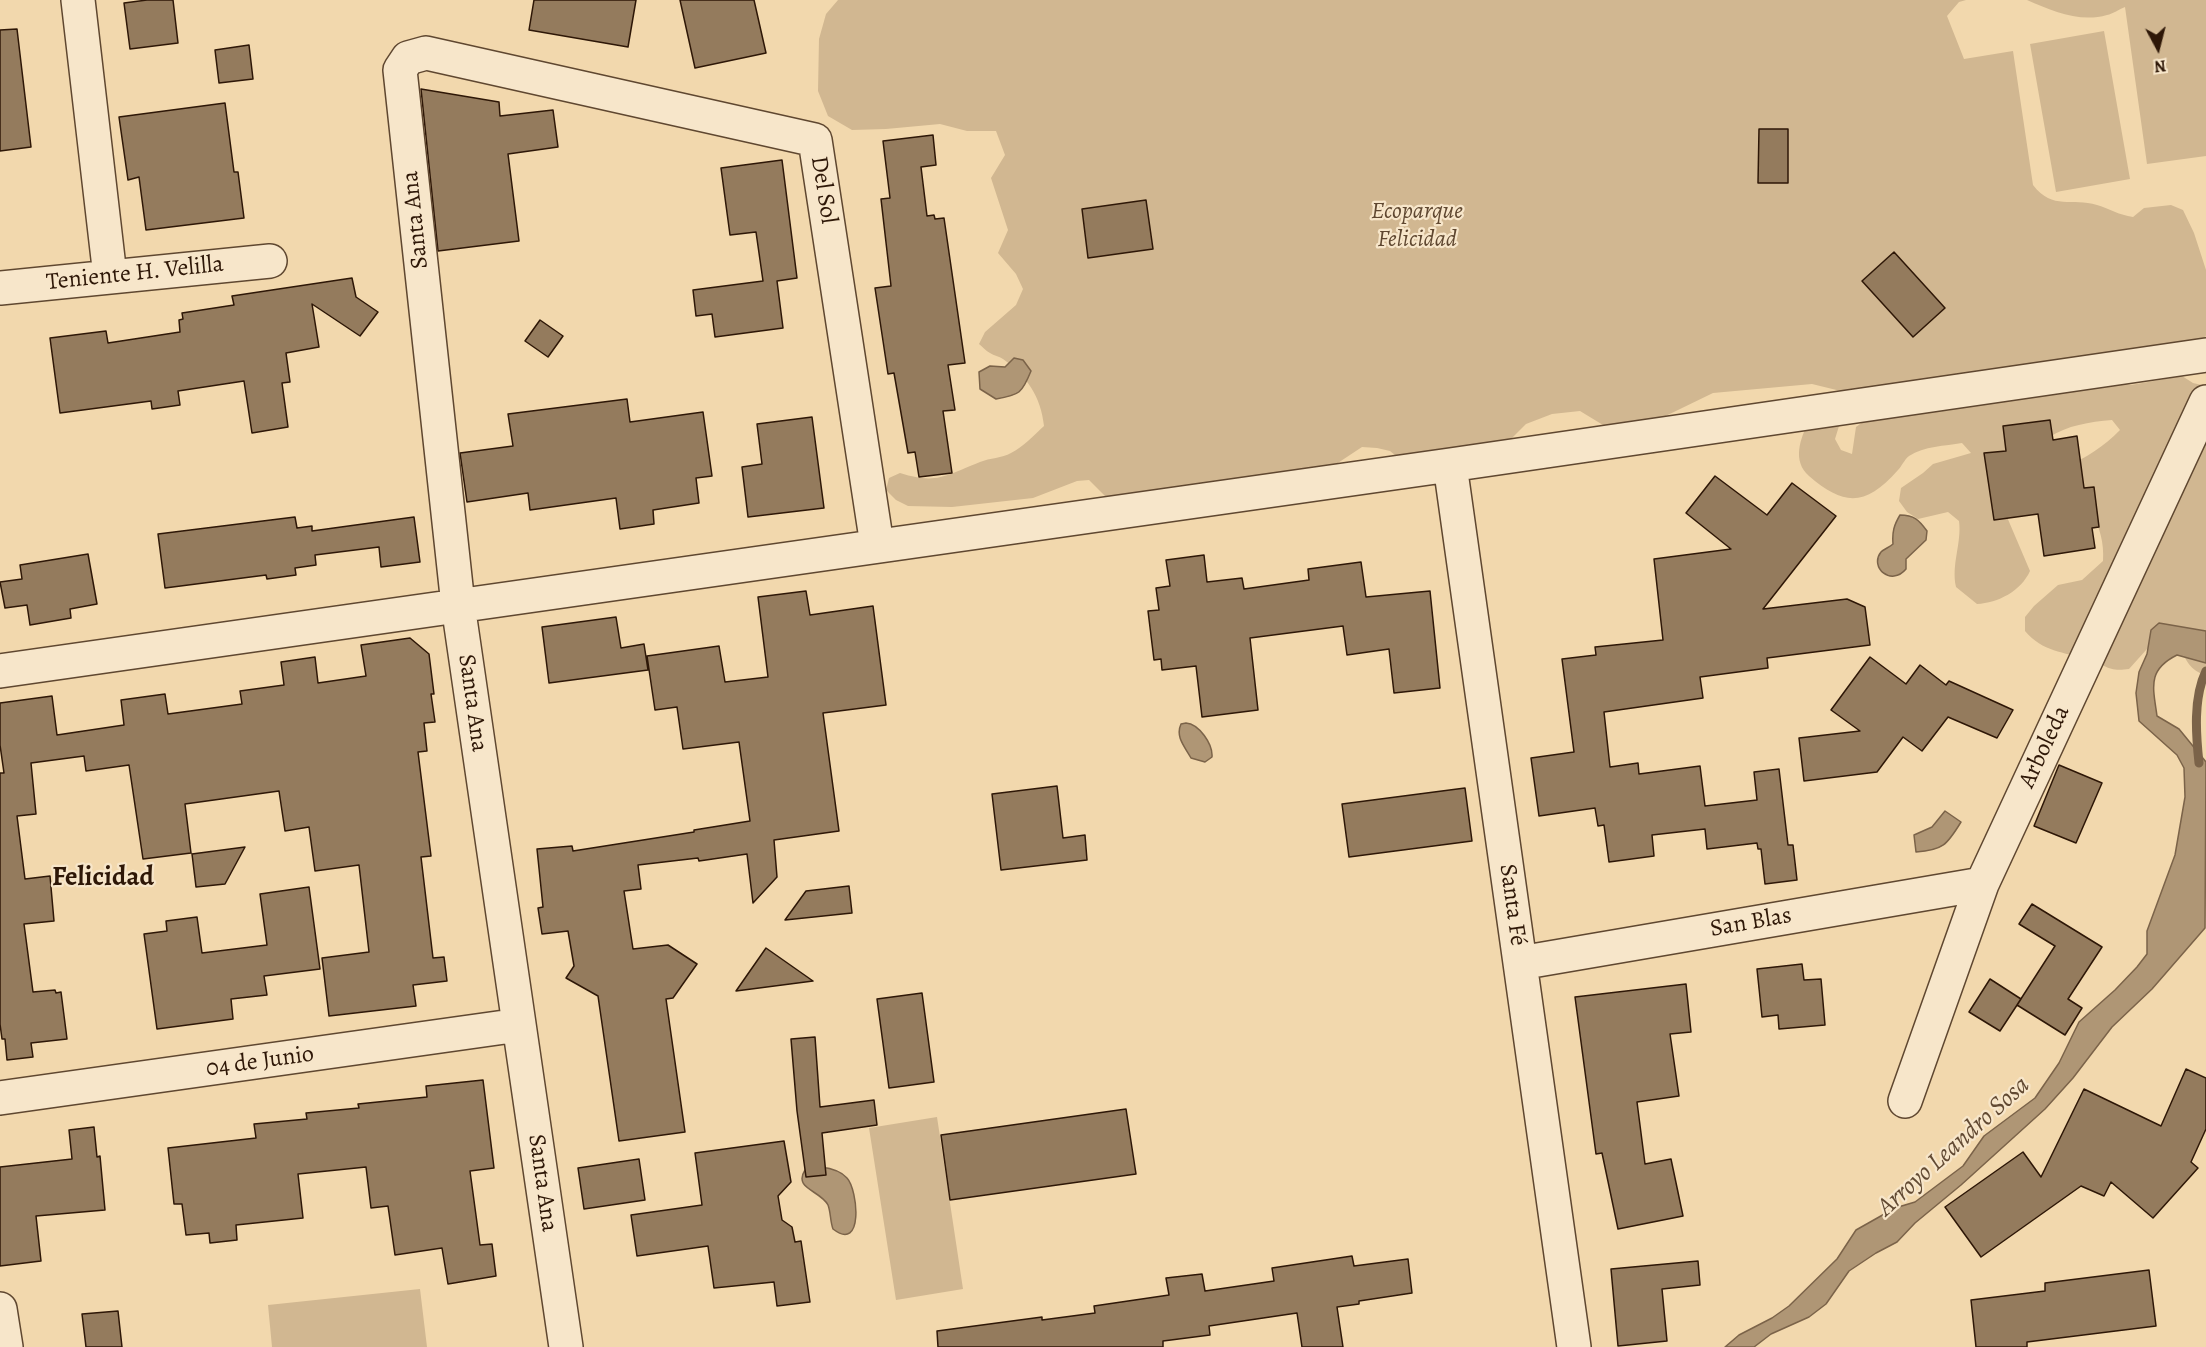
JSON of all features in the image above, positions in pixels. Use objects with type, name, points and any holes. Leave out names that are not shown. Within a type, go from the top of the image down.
[{"type":"street","points":[[78,0],[110,276]]},
{"type":"street","name":"Del Sol","points":[[408,58],[426,53],[815,140],[877,545]]},
{"type":"street","name":"Santa Ana","points":[[408,58],[400,70],[458,605],[566,1347]]},
{"type":"street","name":"Teniente H. Velilla","points":[[0,288],[270,261]]},
{"type":"street","points":[[0,671],[2206,355]]},
{"type":"street","name":"Arboleda","points":[[1905,1101],[1982,884],[2206,402]]},
{"type":"street","name":"Santa Fé","points":[[1450,465],[1574,1346]]},
{"type":"street","name":"San Blas","points":[[1520,963],[1982,884]]},
{"type":"street","name":"04 de Junio","points":[[0,1098],[519,1025]]},
{"type":"street","points":[[0,1308],[6,1347]]},
{"type":"green space","name":"Ecoparque Felicidad","points":[[838,0],[1966,0],[1959,2],[1947,16],[1964,59],[2013,51],[2033,185],[2040,193],[2055,201],[2088,203],[2133,217],[2144,208],[2171,205],[2183,210],[2194,233],[2206,270],[2206,335],[2204,341],[1857,395],[1812,384],[1713,393],[1645,426],[1617,430],[1603,425],[1580,411],[1552,414],[1526,424],[1507,443],[1401,460],[1390,451],[1362,447],[1300,488],[1109,500],[1089,480],[1077,481],[1033,498],[952,507],[908,506],[896,500],[886,490],[889,478],[900,473],[923,478],[942,477],[1011,453],[1044,426],[1040,406],[1026,380],[1012,366],[979,344],[985,332],[1016,305],[1023,289],[1016,274],[998,253],[1008,230],[991,178],[1005,155],[996,131],[967,131],[940,124],[852,130],[828,116],[818,91],[819,39],[826,14]],"holes":[[[1788,129],[1788,183],[1758,182],[1759,130]],[[1146,200],[1153,249],[1088,257],[1082,209]],[[1894,252],[1945,308],[1913,337],[1862,281]]]},
{"type":"green space","points":[[2027,0],[2206,0],[2206,156],[2147,164],[2125,7],[2109,14],[2087,18],[2056,12]]},
{"type":"green space","points":[[2104,31],[2130,179],[2056,192],[2030,44]]},
{"type":"green space","points":[[2182,376],[2193,383],[2206,386],[2206,675],[2192,668],[2179,646],[2156,639],[2129,669],[2116,670],[2046,647],[2025,631],[2025,617],[2034,606],[2058,585],[2082,580],[2103,561],[2103,548],[2097,524],[2086,501],[2065,468],[2108,442],[2120,430],[2112,420],[2079,425],[2048,438],[2004,510],[2030,571],[2021,584],[2008,595],[1977,604],[1956,587],[1959,521],[1948,512],[1918,519],[1907,512],[1899,501],[1901,488],[1933,464],[1971,453],[1962,443],[1928,448],[1915,453],[1907,458],[1898,470],[1876,490],[1855,498],[1834,493],[1822,486],[1804,470],[1799,457],[1801,442],[1809,421],[1834,414],[1839,426],[1835,439],[1841,450],[1852,454],[1856,427],[1867,419],[1952,410],[1978,399],[2093,378],[2131,385]]},
{"type":"green space","points":[[937,1117],[963,1289],[896,1300],[869,1128]]},
{"type":"green space","points":[[420,1289],[427,1347],[272,1347],[268,1305]]},
{"type":"shaded area","points":[[1014,358],[1023,360],[1031,371],[1019,392],[996,399],[980,389],[979,372],[990,366],[1005,367]]},
{"type":"shaded area","points":[[1900,515],[1913,517],[1927,531],[1926,540],[1906,559],[1906,569],[1894,576],[1883,573],[1878,564],[1878,558],[1881,552],[1893,544],[1894,529]]},
{"type":"shaded area","points":[[2159,623],[2206,631],[2206,663],[2177,655],[2161,667],[2154,680],[2157,716],[2179,729],[2206,762],[2205,928],[2152,989],[2112,1027],[2073,1078],[2045,1109],[1915,1223],[1897,1242],[1849,1271],[1826,1304],[1809,1317],[1771,1334],[1754,1347],[1725,1347],[1739,1335],[1772,1318],[1789,1306],[1837,1259],[1856,1230],[1895,1208],[1915,1202],[1963,1166],[1984,1136],[2035,1098],[2059,1063],[2079,1022],[2115,990],[2147,954],[2147,931],[2175,855],[2185,797],[2184,768],[2177,755],[2139,721],[2136,693],[2139,672],[2147,654],[2151,630]]},
{"type":"shaded area","points":[[1186,723],[1196,727],[1208,741],[1212,757],[1205,762],[1191,758],[1182,742],[1179,729],[1181,724]]},
{"type":"shaded area","points":[[1945,811],[1961,822],[1952,836],[1938,848],[1916,852],[1914,835],[1932,827]]},
{"type":"shaded area","points":[[821,1167],[842,1173],[851,1185],[856,1217],[850,1233],[843,1234],[833,1229],[828,1205],[802,1181],[805,1170]]},
{"type":"building","points":[[173,0],[178,43],[130,49],[124,3]]},
{"type":"building","points":[[534,0],[636,0],[628,47],[529,30]]},
{"type":"building","points":[[680,0],[754,0],[766,53],[695,68]]},
{"type":"building","points":[[17,29],[31,147],[0,151],[0,30]]},
{"type":"building","points":[[249,45],[253,79],[219,83],[215,50]]},
{"type":"building","points":[[421,89],[499,102],[500,116],[553,110],[558,147],[508,154],[519,241],[438,251]]},
{"type":"building","points":[[225,103],[234,172],[238,172],[244,218],[146,230],[139,177],[128,180],[119,117]]},
{"type":"building","points":[[1759,129],[1788,129],[1788,183],[1758,183]]},
{"type":"building","points":[[933,135],[936,165],[921,167],[927,216],[934,215],[935,219],[944,218],[965,363],[948,365],[955,410],[943,411],[952,473],[919,477],[915,452],[908,453],[894,373],[888,374],[875,288],[891,286],[881,199],[890,198],[883,141]]},
{"type":"building","points":[[782,160],[797,278],[777,281],[783,328],[715,337],[712,314],[696,316],[693,290],[763,281],[756,232],[730,235],[721,168]]},
{"type":"building","points":[[1146,200],[1153,249],[1088,258],[1082,209]]},
{"type":"building","points":[[1894,252],[1945,308],[1913,337],[1862,281]]},
{"type":"building","points":[[352,278],[356,297],[378,312],[360,336],[312,304],[319,347],[286,353],[290,382],[282,383],[288,427],[252,433],[244,381],[178,391],[180,405],[152,409],[151,401],[60,413],[50,338],[106,331],[108,343],[180,332],[179,320],[183,319],[182,313],[234,305],[232,296]]},
{"type":"building","points":[[540,320],[563,336],[548,357],[525,341]]},
{"type":"building","points":[[627,399],[630,422],[703,412],[712,476],[696,478],[699,503],[653,510],[654,524],[620,529],[616,498],[530,510],[528,493],[467,502],[460,453],[513,446],[508,414]]},
{"type":"building","points":[[812,417],[824,508],[748,517],[742,467],[762,464],[757,424]]},
{"type":"building","points":[[2050,420],[2053,440],[2077,436],[2084,488],[2094,487],[2099,527],[2092,528],[2095,548],[2044,556],[2038,514],[1994,520],[1984,453],[2006,451],[2003,426]]},
{"type":"building","points":[[1715,476],[1767,515],[1792,483],[1836,516],[1763,609],[1847,599],[1865,607],[1870,645],[1767,658],[1768,668],[1700,677],[1703,698],[1604,712],[1610,767],[1638,763],[1639,774],[1700,766],[1705,806],[1757,800],[1754,772],[1779,769],[1788,845],[1793,845],[1797,880],[1765,884],[1761,849],[1758,849],[1757,843],[1707,849],[1705,829],[1652,835],[1654,856],[1609,862],[1604,825],[1598,826],[1595,808],[1539,816],[1531,758],[1574,752],[1562,659],[1596,655],[1595,647],[1663,640],[1654,559],[1731,549],[1686,513]]},
{"type":"building","points":[[295,517],[297,528],[312,526],[312,531],[414,517],[420,562],[381,567],[379,547],[315,555],[316,565],[295,568],[296,575],[267,579],[266,575],[165,588],[158,534]]},
{"type":"building","points":[[88,554],[97,604],[70,609],[71,618],[30,625],[27,605],[5,608],[0,582],[22,579],[20,565]]},
{"type":"building","points":[[1204,555],[1207,582],[1242,578],[1244,589],[1309,580],[1308,569],[1361,562],[1366,597],[1430,591],[1440,688],[1394,693],[1389,649],[1347,655],[1343,626],[1250,638],[1258,710],[1202,717],[1196,666],[1162,670],[1161,659],[1154,660],[1148,611],[1159,610],[1156,588],[1170,586],[1166,560]]},
{"type":"building","points":[[806,591],[810,615],[873,606],[886,705],[823,713],[839,831],[774,840],[777,877],[753,903],[747,854],[699,861],[698,858],[638,865],[641,889],[624,891],[633,949],[668,945],[697,964],[673,998],[666,999],[685,1132],[619,1141],[598,996],[566,978],[574,966],[568,931],[542,934],[538,908],[543,907],[537,849],[572,846],[573,851],[750,821],[739,742],[683,749],[677,707],[655,710],[647,656],[719,646],[725,682],[768,677],[758,597]]},
{"type":"building","points":[[616,617],[621,648],[644,644],[648,670],[549,683],[542,627]]},
{"type":"building","points":[[410,638],[429,654],[434,694],[431,694],[435,722],[424,723],[427,751],[418,752],[431,856],[421,857],[433,958],[444,957],[447,981],[413,985],[416,1006],[329,1016],[322,958],[369,952],[359,865],[315,871],[309,827],[285,831],[279,791],[185,804],[191,853],[143,859],[129,765],[86,771],[84,756],[31,763],[36,814],[17,816],[25,879],[50,876],[54,921],[24,924],[33,992],[55,990],[56,993],[61,992],[67,1039],[31,1043],[33,1057],[7,1060],[5,1039],[2,1039],[0,1024],[0,773],[4,773],[0,745],[0,703],[52,696],[57,735],[124,725],[121,700],[165,694],[168,714],[242,704],[240,691],[284,685],[281,662],[315,657],[318,683],[366,676],[361,645]]},
{"type":"building","points":[[1870,657],[1906,684],[1920,665],[1946,685],[1949,681],[2013,710],[1997,738],[1948,717],[1922,751],[1903,737],[1877,772],[1804,781],[1799,738],[1860,731],[1831,710]]},
{"type":"building","points":[[2059,765],[2102,783],[2076,843],[2034,826]]},
{"type":"building","points":[[1057,786],[1063,838],[1085,835],[1087,860],[1001,870],[992,794]]},
{"type":"building","points":[[1465,788],[1472,841],[1349,857],[1342,804]]},
{"type":"building","points":[[245,847],[225,884],[196,887],[192,854]]},
{"type":"building","points":[[849,886],[852,913],[785,920],[806,891]]},
{"type":"building","points":[[309,887],[320,969],[264,976],[267,995],[231,999],[233,1019],[157,1029],[144,934],[167,931],[166,921],[197,917],[202,953],[267,945],[260,894]]},
{"type":"building","points":[[2032,904],[2102,947],[2068,999],[2082,1008],[2065,1035],[2017,1005],[2055,946],[2019,924]]},
{"type":"building","points":[[766,948],[813,981],[736,991]]},
{"type":"building","points":[[1802,964],[1804,980],[1821,979],[1825,1025],[1779,1029],[1778,1015],[1762,1017],[1757,969]]},
{"type":"building","points":[[1990,979],[2021,999],[2000,1031],[1969,1012]]},
{"type":"building","points":[[1686,984],[1691,1032],[1670,1034],[1679,1096],[1637,1102],[1645,1164],[1671,1159],[1683,1216],[1618,1229],[1602,1153],[1596,1154],[1575,997]]},
{"type":"building","points":[[922,993],[934,1082],[889,1088],[877,999]]},
{"type":"building","points":[[815,1037],[820,1107],[874,1100],[877,1125],[822,1133],[826,1175],[806,1177],[797,1111],[791,1039]]},
{"type":"building","points":[[2186,1069],[2206,1078],[2206,1129],[2191,1162],[2198,1168],[2153,1218],[2111,1182],[2104,1196],[2081,1186],[1981,1257],[1945,1207],[2023,1152],[2041,1177],[2084,1089],[2161,1126]]},
{"type":"building","points":[[483,1080],[494,1168],[470,1171],[480,1245],[492,1244],[496,1276],[448,1284],[442,1248],[395,1255],[388,1206],[371,1208],[366,1167],[298,1174],[303,1218],[236,1225],[237,1240],[210,1243],[209,1233],[186,1235],[182,1204],[174,1204],[168,1148],[256,1138],[254,1124],[307,1119],[306,1113],[359,1108],[358,1104],[427,1097],[426,1086]]},
{"type":"building","points":[[1126,1109],[1136,1174],[950,1200],[941,1135]]},
{"type":"building","points":[[94,1127],[97,1157],[100,1156],[105,1210],[36,1216],[41,1261],[0,1266],[0,1167],[72,1159],[69,1130]]},
{"type":"building","points":[[784,1141],[791,1182],[778,1196],[782,1220],[792,1227],[795,1242],[801,1241],[810,1302],[777,1306],[774,1282],[714,1288],[708,1246],[637,1256],[631,1215],[702,1205],[695,1153]]},
{"type":"building","points":[[639,1159],[645,1200],[584,1209],[578,1168]]},
{"type":"building","points":[[1352,1256],[1354,1266],[1408,1259],[1412,1293],[1359,1301],[1359,1304],[1337,1307],[1343,1347],[1302,1347],[1297,1313],[1209,1326],[1210,1335],[1163,1341],[1163,1347],[938,1347],[937,1331],[1042,1317],[1042,1320],[1095,1313],[1094,1306],[1169,1295],[1166,1278],[1202,1274],[1205,1291],[1274,1281],[1272,1268]]},
{"type":"building","points":[[1698,1261],[1700,1285],[1662,1289],[1667,1341],[1618,1346],[1611,1269]]},
{"type":"building","points":[[2149,1270],[2156,1326],[2027,1342],[2027,1347],[1976,1347],[1971,1300],[2045,1291],[2045,1283]]},
{"type":"building","points":[[118,1311],[122,1347],[86,1347],[82,1314]]},
{"type":"waterway","name":"Arroyo Leandro Sosa","points":[[2199,763],[2196,729],[2197,705],[2206,671]]},
{"type":"district","name":"Felicidad","points":[[103,878]]}]
